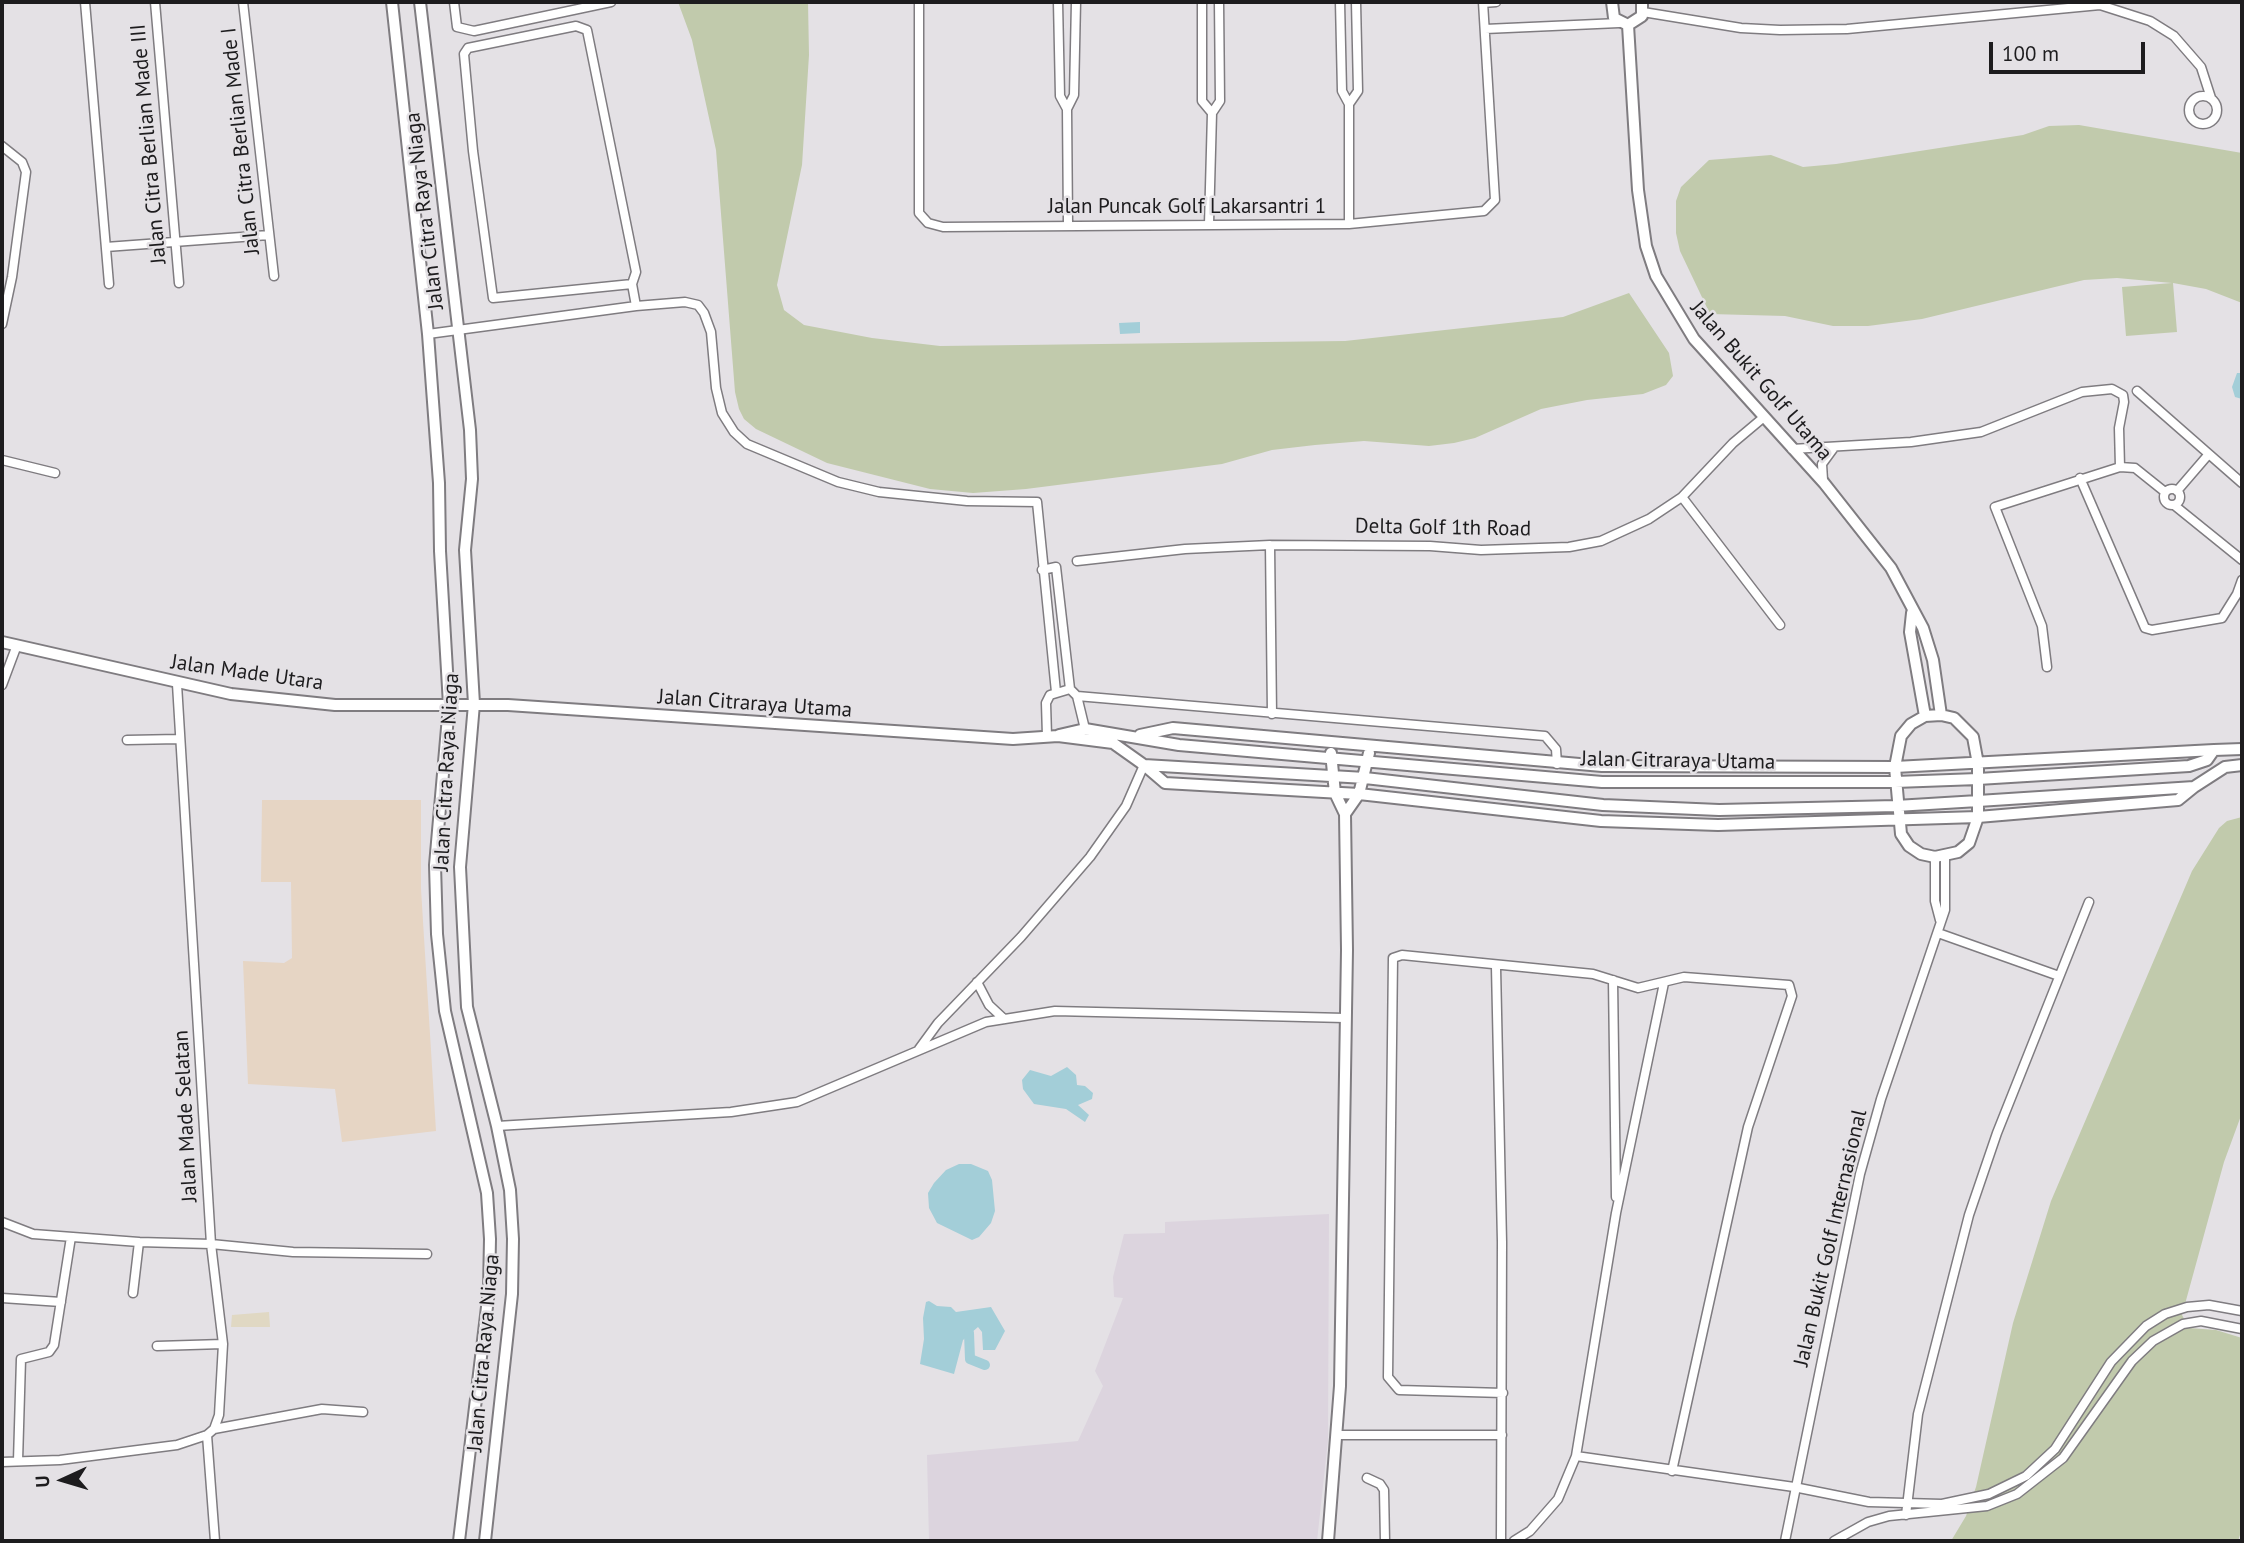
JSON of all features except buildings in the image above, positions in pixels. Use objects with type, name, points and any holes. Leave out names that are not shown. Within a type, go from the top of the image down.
[{"type":"street","points":[[85,2],[109,284]]},
{"type":"street","name":"Jalan Citra Berlian Made III","points":[[155,2],[179,283]]},
{"type":"street","name":"Jalan Citra Berlian Made I","points":[[243,2],[274,276]]},
{"type":"street","name":"Jalan Citra Raya Niaga","points":[[392,2],[437,439],[449,705],[435,865],[437,934],[445,1011],[487,1192],[490,1239],[489,1290],[459,1541]]},
{"type":"street","name":"Jalan Citra Raya Niaga","points":[[420,2],[471,442],[472,479],[465,551],[474,704],[460,867],[467,1007],[498,1126],[510,1190],[512,1294],[485,1541]]},
{"type":"street","points":[[454,2],[457,27],[474,31],[611,2]]},
{"type":"street","name":"Jalan Puncak Golf Lakarsantri 1","points":[[919,2],[919,213],[928,223],[943,227],[1349,224],[1474,213],[1490,208],[1495,200],[1483,2],[1496,2]]},
{"type":"street","points":[[1058,2],[1060,96],[1066,109],[1068,224]]},
{"type":"street","points":[[1066,109],[1074,95],[1076,2]]},
{"type":"street","points":[[1202,2],[1202,101],[1212,113]]},
{"type":"street","points":[[1209,224],[1212,113],[1220,101],[1220,2]]},
{"type":"street","points":[[1340,2],[1342,91],[1349,104],[1349,224]]},
{"type":"street","points":[[1349,104],[1357,91],[1356,2]]},
{"type":"street","name":"Jalan Bukit Golf Utama","points":[[1612,2],[1611,12],[1624,24],[1638,190],[1647,246],[1656,276],[1676,315],[1694,339],[1824,483],[1891,568],[1912,613],[1923,628],[1941,711]]},
{"type":"street","points":[[1485,29],[1624,24],[1636,22],[1643,7],[1741,28],[1780,30],[1847,29],[2100,5],[2150,21],[2174,36],[2201,67],[2211,98]]},
{"type":"street","points":[[632,284],[493,298],[473,151],[464,54],[468,48],[576,26],[587,30],[636,272],[632,284],[636,306]]},
{"type":"street","points":[[2,146],[22,162],[26,172],[12,277],[2,324]]},
{"type":"street","points":[[106,247],[269,235]]},
{"type":"street","points":[[428,334],[636,306],[685,302],[698,305],[711,332],[716,388],[722,413],[734,432],[747,444],[838,482],[879,492],[967,501],[1037,502],[1056,692]]},
{"type":"street","points":[[1792,449],[1833,449],[1981,432],[2082,393],[2112,389],[2123,396],[2124,402],[2119,428],[2120,467]]},
{"type":"street","points":[[2137,391],[2242,483]]},
{"type":"street","name":"Delta Golf 1th Road","points":[[1077,561],[1185,549],[1270,545],[1368,544],[1481,550],[1569,547],[1601,541],[1626,532],[1682,496],[1733,443],[1764,417]]},
{"type":"street","points":[[1824,483],[1822,464],[1833,449]]},
{"type":"street","points":[[2177,491],[2208,454]]},
{"type":"street","points":[[2,460],[55,473]]},
{"type":"street","points":[[2047,667],[2042,626],[1995,507],[2120,467],[2135,468],[2165,492]]},
{"type":"street","points":[[2080,478],[2140,622],[2145,628],[2152,630],[2222,618],[2233,603],[2242,580]]},
{"type":"street","points":[[2165,492],[2171,489],[2177,491]]},
{"type":"street","points":[[2174,505],[2179,500],[2177,491]]},
{"type":"street","points":[[2165,492],[2165,502],[2174,505],[2242,560]]},
{"type":"street","points":[[1682,496],[1780,625]]},
{"type":"street","points":[[1270,545],[1272,714]]},
{"type":"street","points":[[1042,570],[1056,567],[1070,689],[1077,696],[1085,729]]},
{"type":"street","name":"Jalan Bukit Golf Utama","points":[[1912,613],[1910,632],[1924,713]]},
{"type":"street","name":"Jalan Made Utara","points":[[2,642],[177,684],[231,694],[334,705],[449,705]]},
{"type":"street","points":[[2,685],[17,645]]},
{"type":"street","name":"Jalan Made Selatan","points":[[177,684],[211,1244],[223,1344],[219,1415],[211,1432],[215,1541]]},
{"type":"street","points":[[1052,736],[1046,703],[1050,695],[1070,689]]},
{"type":"street","points":[[1077,696],[1545,736],[1556,749],[1557,764]]},
{"type":"street","name":"Jalan Citraraya Utama","points":[[449,705],[474,704],[1013,739],[1052,736],[1085,729],[1179,745],[1602,782],[1895,782],[1978,779],[2196,765],[2207,760],[2214,750]]},
{"type":"street","points":[[1941,711],[1965,726],[1973,737],[1978,764],[1978,817],[1969,843],[1940,857],[1921,854],[1909,846],[1901,834],[1897,820],[1895,767],[1901,736],[1924,713],[1941,711]]},
{"type":"street","name":"Jalan Citraraya Utama","points":[[1137,736],[1173,728],[1557,764],[1895,767],[2242,748]]},
{"type":"street","name":"Jalan Citraraya Utama","points":[[1052,736],[1114,743],[1165,783],[1359,794],[1601,821],[1718,825],[1978,817],[2178,800],[2186,797],[2194,787],[2225,767],[2242,765]]},
{"type":"street","points":[[127,740],[179,739]]},
{"type":"street","points":[[1328,1541],[1338,1435],[1345,1018],[1345,814],[1331,777],[1331,743]]},
{"type":"street","points":[[1345,814],[1359,794],[1365,778],[1370,745]]},
{"type":"street","points":[[2062,758],[2063,773]]},
{"type":"street","points":[[917,1051],[938,1023],[1090,857],[1126,806],[1144,765]]},
{"type":"street","name":"Jalan Citraraya Utama","points":[[1144,765],[1365,778],[1603,805],[1720,810],[1896,806],[2194,787]]},
{"type":"street","name":"Jalan Bukit Golf Internasional","points":[[1784,1541],[1860,1174],[1881,1099],[1938,933],[1945,902],[1940,857]]},
{"type":"street","points":[[1906,1515],[1918,1414],[1969,1215],[2089,902]]},
{"type":"street","points":[[1938,933],[2059,976]]},
{"type":"street","points":[[1503,1393],[1399,1390],[1392,1386],[1388,1369],[1392,962],[1402,955],[1496,967],[1594,974],[1638,988],[1684,977],[1785,983],[1792,992],[1748,1127],[1672,1471]]},
{"type":"street","points":[[1496,967],[1503,1393],[1501,1541]]},
{"type":"street","points":[[1614,980],[1616,1213]]},
{"type":"street","points":[[977,982],[989,1004],[1004,1019]]},
{"type":"street","points":[[1521,1540],[1558,1499],[1576,1456],[1616,1213],[1664,983]]},
{"type":"street","points":[[473,1128],[731,1112],[797,1102],[986,1022],[1055,1011],[1345,1018]]},
{"type":"street","points":[[2,1222],[33,1234],[71,1237],[211,1244],[293,1252],[427,1254]]},
{"type":"street","points":[[18,1461],[21,1359],[52,1350],[71,1237]]},
{"type":"street","points":[[133,1293],[139,1242]]},
{"type":"street","points":[[2,1298],[61,1302]]},
{"type":"street","points":[[1576,1456],[1794,1487],[1869,1502],[1942,1504],[1989,1494],[2026,1476],[2055,1449],[2111,1362],[2146,1326],[2165,1314],[2187,1307],[2209,1305],[2242,1311]]},
{"type":"street","points":[[1834,1541],[1868,1522],[1987,1506],[2017,1494],[2063,1458],[2132,1361],[2153,1341],[2183,1324],[2201,1321],[2242,1329]]},
{"type":"street","points":[[157,1346],[223,1344]]},
{"type":"street","points":[[2,1462],[60,1460],[177,1445],[211,1432],[322,1409],[363,1412]]},
{"type":"street","points":[[1338,1435],[1502,1435]]},
{"type":"street","points":[[1367,1478],[1375,1481],[1384,1490],[1385,1541]]},
{"type":"shaded area","points":[[262,800],[421,800],[421,889],[436,1131],[342,1142],[335,1089],[248,1084],[243,961],[284,963],[292,958],[291,882],[261,882]]},
{"type":"shaded area","points":[[1329,1214],[1328,1440],[1317,1541],[929,1541],[927,1455],[1078,1441],[1103,1386],[1095,1371],[1123,1298],[1114,1297],[1113,1277],[1124,1234],[1165,1233],[1165,1222]]},
{"type":"shaded area","points":[[269,1312],[270,1327],[231,1327],[232,1315]]},
{"type":"green space","points":[[678,2],[808,2],[809,55],[802,165],[777,285],[784,310],[804,325],[872,338],[940,346],[1345,341],[1563,317],[1629,293],[1669,353],[1673,376],[1666,385],[1643,394],[1587,400],[1541,409],[1475,438],[1454,443],[1429,446],[1364,441],[1315,445],[1272,450],[1222,464],[1026,489],[973,493],[930,489],[827,463],[756,429],[744,419],[739,409],[735,392],[716,150],[692,40]]},
{"type":"green space","points":[[2079,125],[2242,153],[2242,303],[2206,289],[2173,283],[2177,332],[2126,336],[2122,287],[2172,283],[2117,278],[2084,280],[1922,319],[1868,326],[1833,326],[1785,316],[1710,314],[1680,251],[1676,233],[1676,201],[1681,187],[1709,160],[1771,155],[1803,167],[1836,164],[2023,135],[2049,126]]},
{"type":"green space","points":[[2242,817],[2242,1113],[2224,1162],[2182,1315],[2189,1328],[2216,1330],[2242,1338],[2242,1529],[2238,1541],[1951,1541],[1966,1516],[1976,1487],[2013,1323],[2051,1201],[2192,871],[2219,828],[2227,821]]},
{"type":"water","points":[[1140,322],[1140,333],[1120,334],[1119,323]]},
{"type":"water","points":[[2237,373],[2242,373],[2242,399],[2235,397],[2232,387]]},
{"type":"water","points":[[1067,1067],[1076,1075],[1077,1085],[1085,1086],[1093,1093],[1092,1099],[1078,1105],[1089,1115],[1085,1122],[1066,1109],[1034,1104],[1023,1089],[1022,1080],[1030,1070],[1051,1076]]},
{"type":"water","points":[[959,1164],[971,1164],[988,1171],[992,1180],[995,1211],[991,1223],[979,1237],[972,1240],[937,1223],[929,1208],[928,1193],[934,1183],[946,1170]]},
{"type":"water","points":[[926,1302],[937,1306],[951,1307],[956,1312],[991,1307],[1005,1331],[995,1350],[983,1350],[982,1332],[978,1327],[963,1340],[954,1374],[920,1364],[924,1339],[923,1318]]},
{"type":"waterway","points":[[969,1333],[970,1359],[985,1365]]}]
